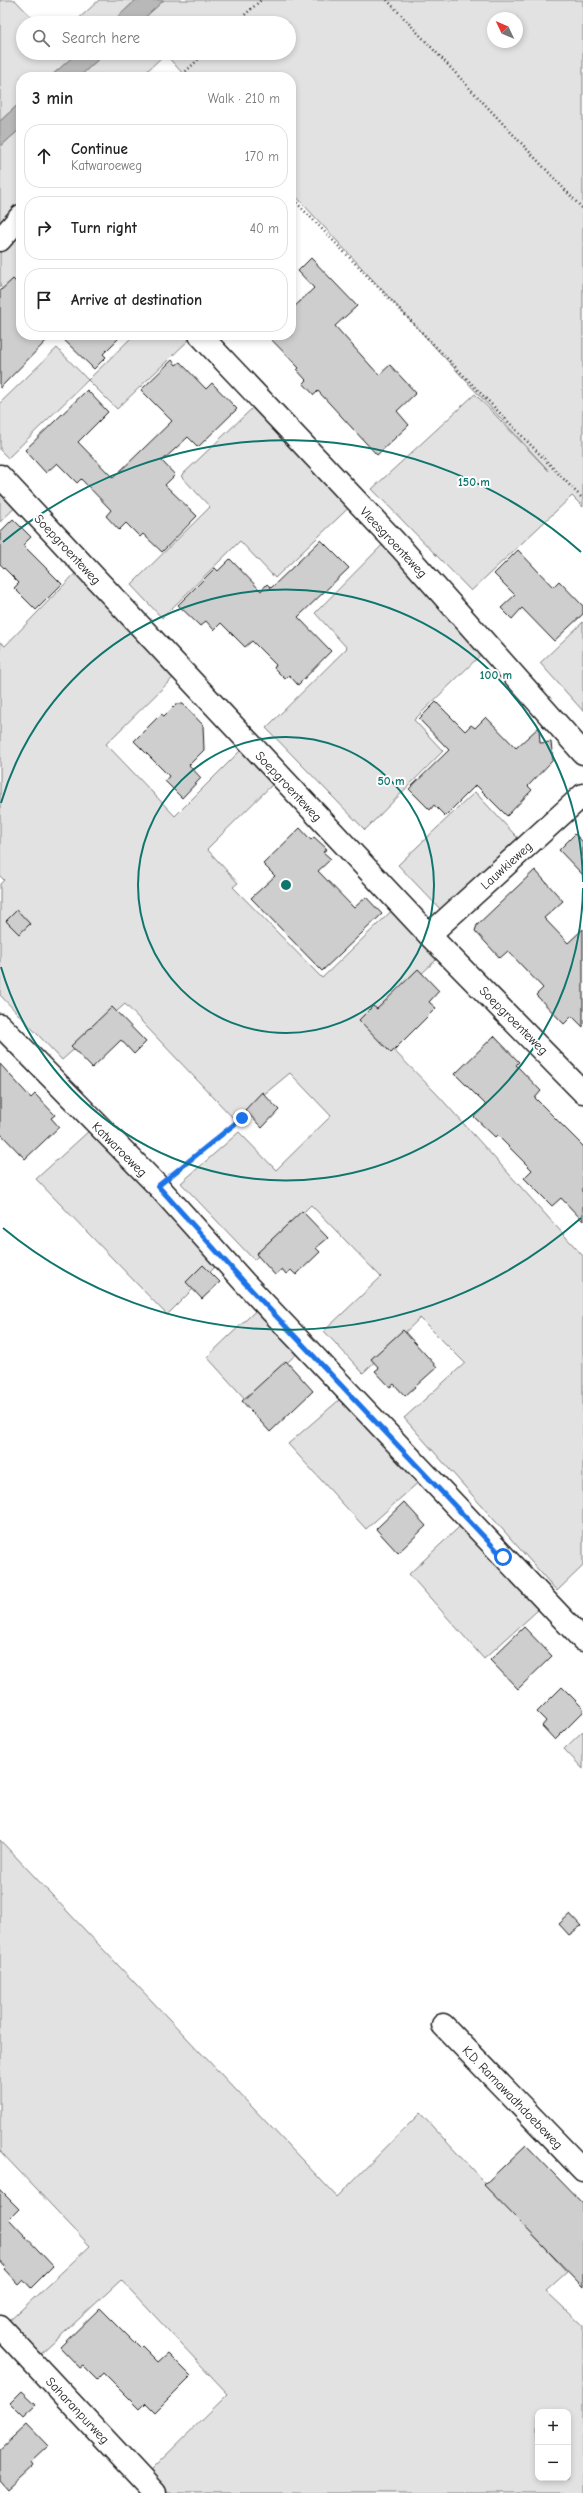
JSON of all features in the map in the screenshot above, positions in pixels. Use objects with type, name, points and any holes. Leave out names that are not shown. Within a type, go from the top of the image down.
[{"type":"street","points":[[0,240],[16,222]]},
{"type":"street","name":"Vleesgroenteweg","points":[[205,340],[401,548],[583,753]]},
{"type":"street","name":"Soepgroenteweg","points":[[0,476],[429,935],[583,1092]]},
{"type":"street","name":"Lauwkieweg","points":[[429,935],[583,795]]},
{"type":"street","name":"Katwaroeweg","points":[[0,1026],[158,1186],[244,1282],[583,1640]]},
{"type":"street","name":"K.D. Ramawadhdoebeweg","points":[[443,2025],[583,2170]]},
{"type":"street","name":"Saharanpurweg","points":[[0,2327],[156,2493]]},
{"type":"path","points":[[244,16],[261,0]]},
{"type":"path","points":[[387,0],[583,209]]},
{"type":"path","points":[[185,72],[198,60]]},
{"type":"path","points":[[296,202],[583,499]]},
{"type":"path","points":[[158,1186],[242,1118]]},
{"type":"shaded area","points":[[0,0],[15,0],[30,16],[16,16],[16,60],[69,60],[56,72],[16,72],[16,107],[0,121]]},
{"type":"shaded area","points":[[99,0],[136,0],[119,16],[82,16]]},
{"type":"shaded area","points":[[136,0],[164,0],[147,16],[119,16]]},
{"type":"shaded area","points":[[164,0],[583,0],[583,507],[572,496],[471,591],[372,489],[475,394],[549,471],[296,196],[296,72],[181,72],[170,60],[296,60],[296,16],[147,16]]},
{"type":"shaded area","points":[[69,60],[97,60],[84,72],[56,72]]},
{"type":"shaded area","points":[[97,60],[159,60],[146,72],[84,72]]},
{"type":"shaded area","points":[[16,107],[16,133],[0,147],[0,121]]},
{"type":"shaded area","points":[[16,133],[16,211],[0,229],[0,147]]},
{"type":"shaded area","points":[[16,233],[16,303],[0,286],[0,250]]},
{"type":"shaded area","points":[[129,340],[189,340],[117,409],[88,380]]},
{"type":"shaded area","points":[[57,348],[88,380],[8,458],[0,450],[0,403]]},
{"type":"shaded area","points":[[264,397],[360,497],[275,578],[240,541],[162,618],[131,585],[210,507],[181,476]]},
{"type":"shaded area","points":[[0,469],[26,497],[0,522]]},
{"type":"shaded area","points":[[393,534],[496,640],[414,720],[443,751],[365,830],[266,728],[347,648],[315,613]]},
{"type":"shaded area","points":[[88,560],[187,664],[106,744],[175,816],[256,735],[288,769],[207,849],[238,883],[233,887],[322,978],[407,896],[453,944],[368,1024],[436,1093],[583,1256],[583,1566],[557,1591],[404,1418],[465,1363],[420,1318],[363,1373],[324,1331],[381,1277],[311,1205],[254,1260],[181,1183],[239,1132],[276,1170],[331,1116],[290,1073],[234,1119],[125,1004],[62,1060],[0,995],[0,884],[4,880],[0,876],[0,642],[5,646]]},
{"type":"shaded area","points":[[583,622],[583,711],[540,663]]},
{"type":"shaded area","points":[[475,792],[528,849],[441,910],[398,865]]},
{"type":"shaded area","points":[[101,1120],[229,1253],[167,1315],[36,1179]]},
{"type":"shaded area","points":[[269,1298],[310,1341],[247,1401],[207,1357]]},
{"type":"shaded area","points":[[353,1388],[431,1471],[366,1529],[288,1444]]},
{"type":"shaded area","points":[[472,1515],[549,1600],[484,1659],[409,1574]]},
{"type":"shaded area","points":[[583,1731],[583,1769],[564,1749]]},
{"type":"shaded area","points":[[0,1840],[337,2197],[420,2113],[567,2272],[546,2291],[583,2326],[583,2493],[167,2493],[148,2473],[228,2394],[121,2280],[39,2356],[7,2323],[90,2246],[0,2151]]},
{"type":"building","points":[[311,258],[357,306],[335,326],[379,375],[390,365],[416,393],[397,411],[409,425],[377,455],[318,391],[314,395],[303,383],[306,380],[297,370],[299,368],[272,340],[296,340],[296,305],[314,288],[298,271]]},
{"type":"building","points":[[13,279],[16,282],[16,340],[47,340],[0,388],[0,291]]},
{"type":"building","points":[[64,340],[117,340],[103,354],[106,357],[94,369]]},
{"type":"building","points":[[172,360],[176,365],[180,362],[206,389],[212,383],[237,409],[198,447],[188,437],[162,461],[175,475],[165,485],[197,516],[162,552],[143,534],[140,537],[126,523],[119,530],[106,516],[111,510],[81,479],[77,483],[57,463],[46,473],[25,450],[87,390],[108,412],[78,442],[113,478],[172,421],[141,390]]},
{"type":"building","points":[[13,519],[31,537],[23,545],[62,584],[36,610],[14,588],[19,583],[0,564],[0,532]]},
{"type":"building","points":[[321,540],[349,568],[298,617],[331,651],[298,685],[289,675],[285,679],[274,668],[276,665],[252,641],[245,647],[221,623],[214,630],[206,621],[200,626],[178,605],[215,568],[218,571],[230,559],[261,591],[267,584],[271,588]]},
{"type":"building","points":[[518,550],[553,587],[559,581],[583,606],[583,614],[554,641],[522,608],[512,619],[501,608],[515,595],[494,574]]},
{"type":"building","points":[[436,702],[465,731],[471,725],[475,728],[486,717],[516,748],[539,727],[540,743],[551,742],[553,760],[528,786],[532,790],[507,816],[476,785],[445,816],[434,805],[430,810],[409,789],[449,750],[419,719]]},
{"type":"building","points":[[176,704],[183,704],[203,725],[204,750],[189,765],[201,778],[182,798],[165,781],[169,776],[134,741],[161,714],[164,716]]},
{"type":"building","points":[[300,828],[311,840],[314,837],[327,849],[323,852],[331,859],[318,871],[354,908],[366,897],[382,914],[322,971],[251,898],[275,876],[263,864]]},
{"type":"building","points":[[575,834],[583,842],[583,875],[559,850]]},
{"type":"building","points":[[535,870],[563,901],[544,918],[568,943],[583,929],[583,1027],[572,1016],[564,1024],[536,995],[543,988],[508,951],[500,958],[475,931],[477,925]]},
{"type":"building","points":[[17,910],[30,924],[19,934],[6,921]]},
{"type":"building","points":[[418,969],[439,991],[429,1002],[436,1008],[391,1053],[359,1020],[373,1006],[377,1009]]},
{"type":"building","points":[[112,1007],[146,1042],[134,1054],[121,1040],[92,1068],[71,1046]]},
{"type":"building","points":[[494,1036],[519,1062],[516,1065],[541,1091],[535,1098],[583,1146],[583,1221],[561,1198],[552,1206],[524,1178],[532,1170],[497,1135],[495,1137],[474,1117],[486,1105],[455,1074]]},
{"type":"building","points":[[0,1064],[31,1098],[35,1094],[55,1115],[51,1118],[59,1127],[25,1159],[0,1133]]},
{"type":"building","points":[[262,1092],[279,1110],[262,1128],[245,1110]]},
{"type":"building","points":[[302,1211],[328,1238],[316,1248],[320,1252],[296,1275],[291,1270],[286,1274],[282,1269],[275,1275],[256,1254]]},
{"type":"building","points":[[203,1265],[220,1282],[202,1299],[186,1282]]},
{"type":"building","points":[[403,1330],[437,1367],[405,1396],[394,1384],[390,1387],[375,1371],[379,1368],[371,1359]]},
{"type":"building","points":[[286,1361],[313,1391],[270,1432],[242,1401]]},
{"type":"building","points":[[404,1502],[426,1526],[398,1553],[376,1529]]},
{"type":"building","points":[[524,1627],[552,1656],[518,1689],[490,1660]]},
{"type":"building","points":[[562,1687],[583,1708],[583,1712],[555,1740],[542,1726],[546,1721],[537,1712]]},
{"type":"building","points":[[570,1914],[581,1926],[569,1935],[559,1924]]},
{"type":"building","points":[[526,2145],[583,2204],[583,2287],[484,2185]]},
{"type":"building","points":[[0,2190],[19,2209],[9,2219],[53,2266],[31,2288],[23,2279],[18,2284],[4,2269],[6,2267],[0,2260]]},
{"type":"building","points":[[100,2308],[140,2348],[142,2346],[158,2362],[168,2353],[191,2376],[155,2412],[146,2403],[140,2409],[104,2373],[97,2380],[83,2366],[80,2368],[60,2347]]},
{"type":"building","points":[[22,2391],[36,2404],[23,2416],[10,2403]]},
{"type":"building","points":[[27,2424],[48,2446],[31,2462],[33,2465],[7,2489],[0,2481],[0,2449]]},
{"type":"route","points":[[242,1118],[158,1186],[244,1282],[503,1557]]}]
